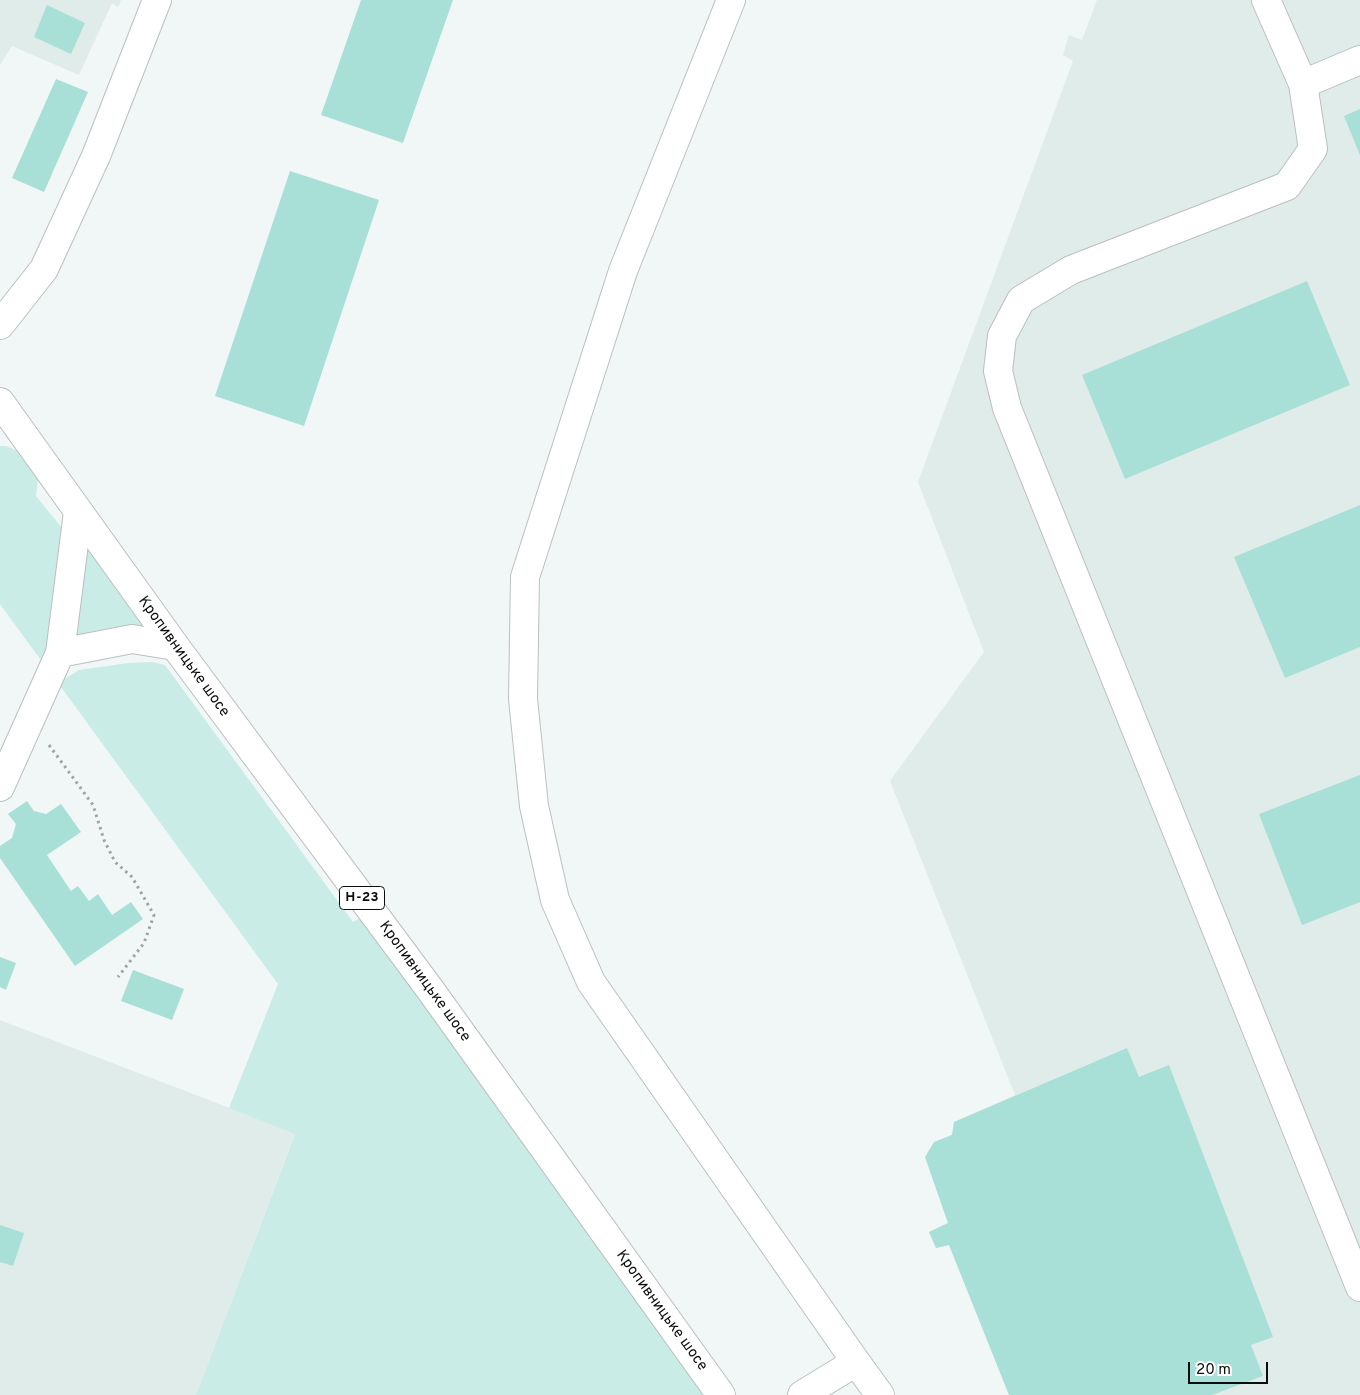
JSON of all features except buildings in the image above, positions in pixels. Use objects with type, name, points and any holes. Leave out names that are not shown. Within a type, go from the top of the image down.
[{"type":"main road","points":[[0,324],[44,269],[96,156],[157,0]]},
{"type":"main road","points":[[731,0],[623,271],[525,577],[523,699],[534,806],[555,900],[591,982],[880,1395]]},
{"type":"main road","points":[[1266,0],[1303,84],[1313,149],[1288,186],[1071,270],[1021,300],[1002,336],[998,371],[1011,418],[1360,1287]]},
{"type":"main road","points":[[1303,84],[1360,60]]},
{"type":"main road","name":"Кропивницьке шосе","points":[[0,402],[175,646],[429,988],[721,1395]]},
{"type":"main road","points":[[0,787],[60,653],[78,512]]},
{"type":"main road","points":[[60,653],[132,639],[175,646]]},
{"type":"main road","points":[[802,1395],[856,1362]]},
{"type":"path","points":[[30,720],[93,805],[104,840],[116,862],[132,877],[154,916],[144,943],[118,977]]},
{"type":"shaded area","points":[[0,0],[121,0],[118,7],[112,3],[79,75],[12,46],[0,65]]},
{"type":"shaded area","points":[[1097,0],[1360,0],[1360,1395],[1009,1395],[949,1245],[936,1248],[929,1232],[948,1223],[925,1157],[934,1142],[952,1135],[954,1122],[1015,1095],[890,781],[984,652],[918,482],[1073,61],[1063,55],[1069,35],[1082,40]]},
{"type":"shaded area","points":[[0,1020],[295,1133],[196,1395],[0,1395]]},
{"type":"green space","points":[[0,446],[16,450],[38,479],[36,496],[62,528],[65,535],[52,644],[43,663],[0,604]]},
{"type":"green space","points":[[90,544],[144,623],[144,631],[72,637],[77,551]]},
{"type":"green space","points":[[152,662],[165,665],[353,922],[372,911],[721,1395],[196,1395],[295,1134],[229,1108],[278,984],[58,683],[79,670],[128,663]]}]
